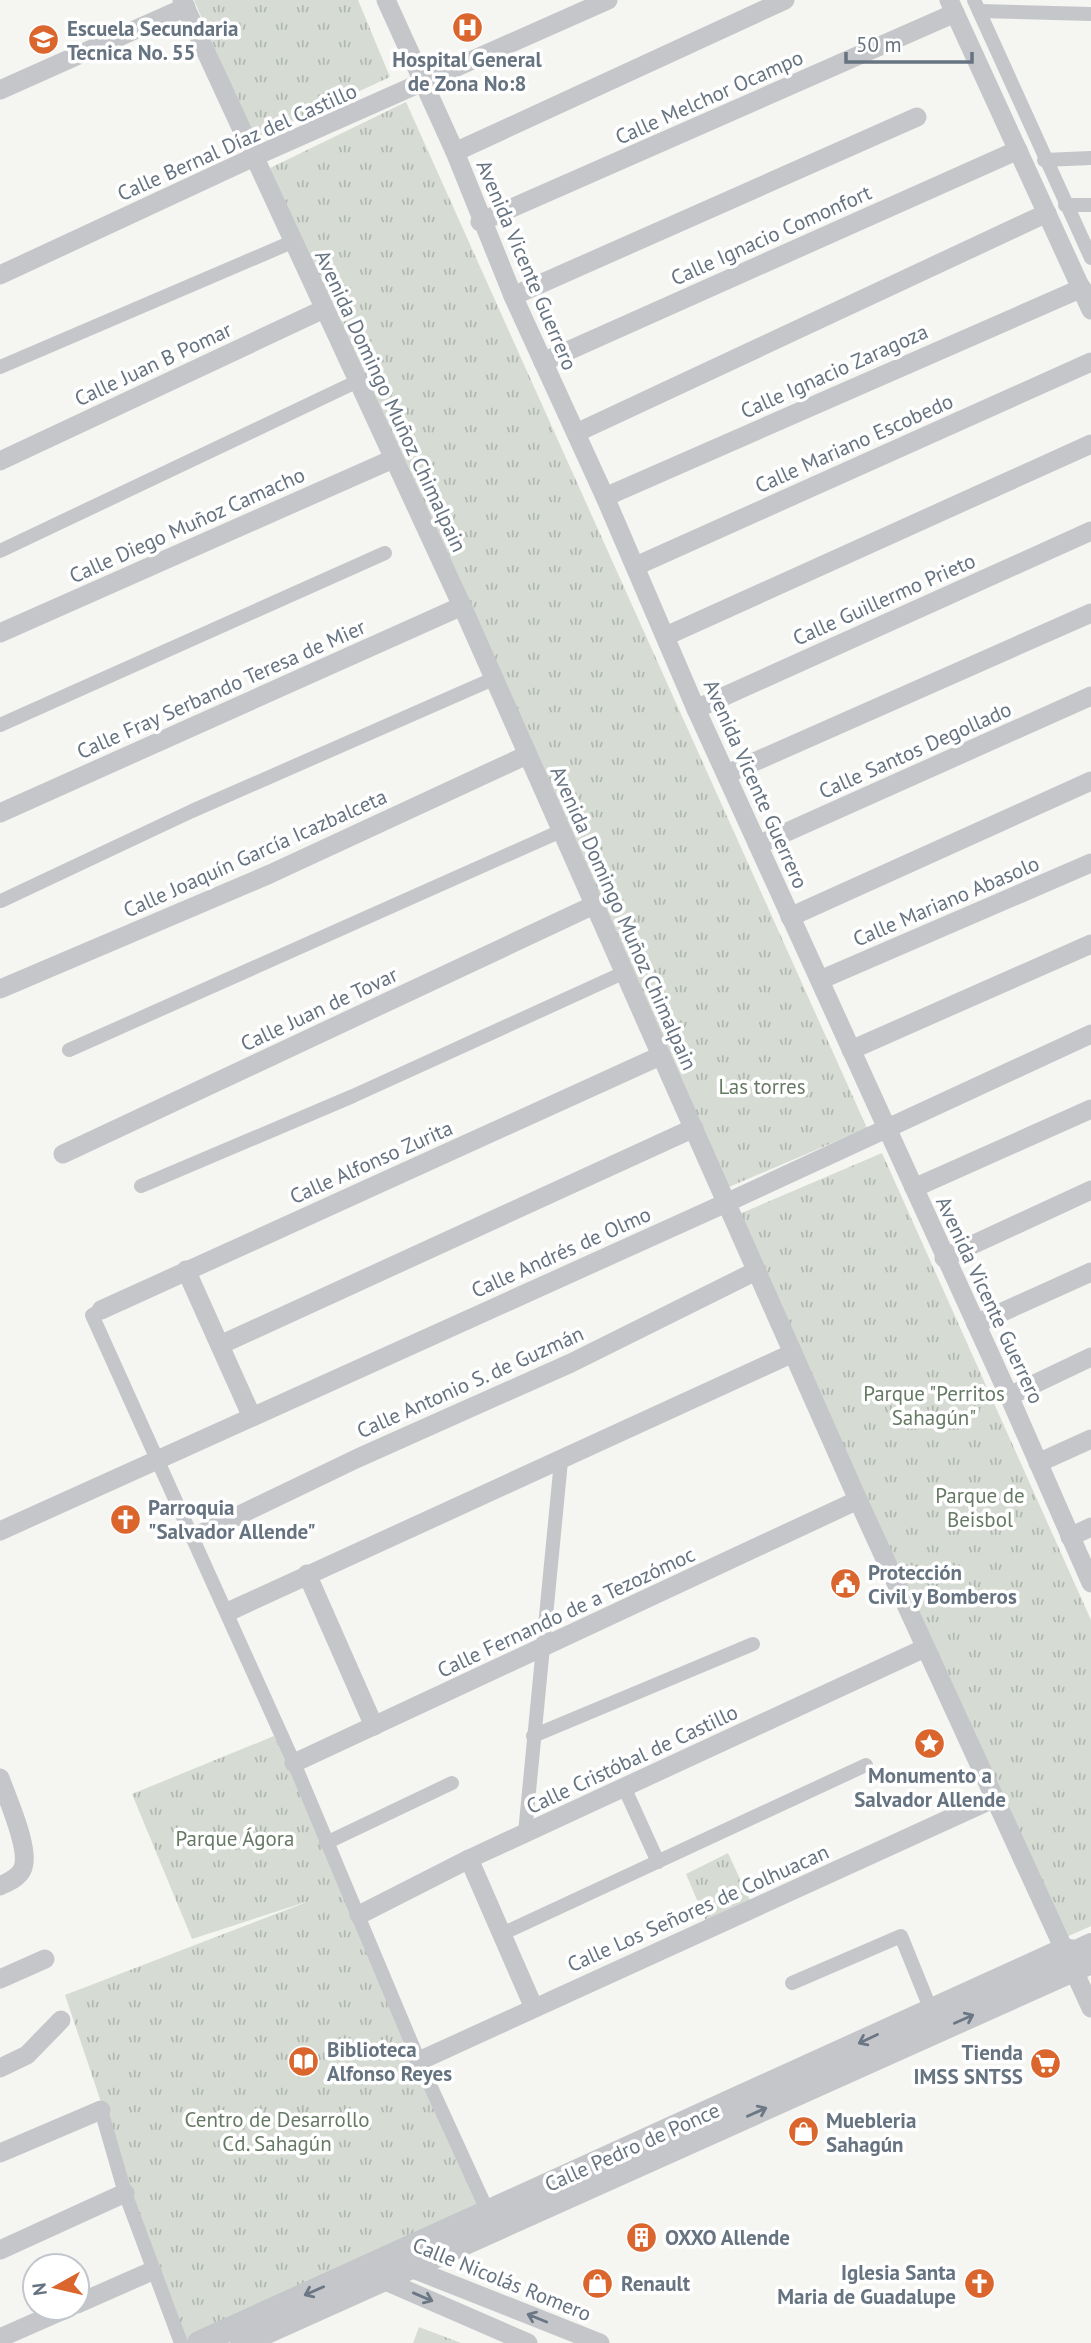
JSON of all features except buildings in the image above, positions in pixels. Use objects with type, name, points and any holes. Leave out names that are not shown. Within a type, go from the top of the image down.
[{"type":"street","name":"Avenida Vicente Guerrero","points":[[386,0],[455,152],[480,222],[636,566],[696,709],[1009,1396],[1091,1583]]},
{"type":"street","name":"Calle Bernal Díaz del Castillo","points":[[0,275],[256,156],[608,0]]},
{"type":"street","points":[[455,152],[785,0]]},
{"type":"street","points":[[0,90],[184,4]]},
{"type":"street","name":"Avenida Domingo Muñoz Chimalpain","points":[[184,4],[462,606],[925,1648],[995,1798],[1076,1961],[1091,2008]]},
{"type":"street","points":[[1091,14],[976,6],[1091,258]]},
{"type":"street","points":[[952,7],[1091,310]]},
{"type":"street","name":"Calle Melchor Ocampo","points":[[480,222],[952,7]]},
{"type":"street","points":[[1004,122],[1027,116]]},
{"type":"street","points":[[513,296],[917,117]]},
{"type":"street","name":"Calle Ignacio Comonfort","points":[[543,362],[1018,150]]},
{"type":"street","points":[[1044,160],[1091,158]]},
{"type":"street","points":[[1066,205],[1091,205]]},
{"type":"street","points":[[576,433],[1047,213]]},
{"type":"street","points":[[0,366],[292,242]]},
{"type":"street","name":"Calle Ignacio Zaragoza","points":[[605,497],[1082,288]]},
{"type":"street","name":"Calle Juan B Pomar","points":[[0,461],[324,309]]},
{"type":"street","name":"Calle Mariano Escobedo","points":[[636,566],[1091,362]]},
{"type":"street","points":[[0,551],[358,381]]},
{"type":"street","points":[[666,636],[1091,444]]},
{"type":"street","name":"Calle Diego Muñoz Camacho","points":[[0,633],[393,459]]},
{"type":"street","name":"Calle Guillermo Prieto","points":[[696,709],[1091,531]]},
{"type":"street","points":[[0,725],[385,553]]},
{"type":"street","name":"Calle Fray Serbando Teresa de Mier","points":[[0,813],[462,606]]},
{"type":"street","points":[[727,774],[1091,613]]},
{"type":"street","points":[[1,901],[192,811],[493,679]]},
{"type":"street","name":"Calle Santos Degollado","points":[[758,845],[1091,696]]},
{"type":"street","name":"Calle Joaquín García Icazbalceta","points":[[0,989],[270,874],[527,755]]},
{"type":"street","points":[[790,917],[1091,781]]},
{"type":"street","points":[[69,1050],[561,831]]},
{"type":"street","name":"Calle Mariano Abasolo","points":[[820,980],[1091,863]]},
{"type":"street","name":"Calle Juan de Tovar","points":[[63,1154],[594,905]]},
{"type":"street","points":[[851,1050],[1091,944]]},
{"type":"street","points":[[141,1186],[353,1096],[624,973]]},
{"type":"street","name":"Calle Andrés de Olmo","points":[[0,1531],[726,1203],[1091,1034]]},
{"type":"street","name":"Calle Alfonso Zurita","points":[[101,1310],[660,1056]]},
{"type":"street","points":[[914,1188],[1091,1109]]},
{"type":"street","points":[[220,1345],[694,1128]]},
{"type":"street","points":[[944,1258],[1091,1189]]},
{"type":"street","points":[[186,1270],[253,1417]]},
{"type":"street","name":"Calle Antonio S. de Guzmán","points":[[202,1533],[358,1458],[571,1363],[756,1271]]},
{"type":"street","points":[[976,1324],[1091,1272]]},
{"type":"street","points":[[101,1310],[92,1315],[156,1462],[228,1612],[419,2061],[488,2212]]},
{"type":"street","points":[[228,1612],[793,1353]]},
{"type":"street","points":[[1009,1396],[1091,1357]]},
{"type":"street","points":[[1038,1463],[1091,1439]]},
{"type":"street","points":[[525,1833],[561,1461]]},
{"type":"street","name":"Calle Fernando de a Tezozómoc","points":[[294,1763],[858,1500]]},
{"type":"street","points":[[1070,1536],[1091,1527]]},
{"type":"street","points":[[307,1574],[374,1726]]},
{"type":"street","points":[[533,1736],[753,1644]]},
{"type":"street","name":"Calle Cristóbal de Castillo","points":[[359,1915],[469,1859],[925,1648]]},
{"type":"street","points":[[503,1933],[866,1765]]},
{"type":"street","points":[[0,1778],[26,1856],[22,1870],[13,1880],[0,1886]]},
{"type":"street","points":[[326,1843],[452,1783]]},
{"type":"street","points":[[624,1787],[658,1862]]},
{"type":"street","name":"Calle Los Señores de Colhuacan","points":[[419,2061],[995,1798]]},
{"type":"street","points":[[469,1859],[534,2008]]},
{"type":"street","name":"Calle Pedro de Ponce","points":[[1076,1961],[1071,1939],[1091,1930]]},
{"type":"street","points":[[792,1983],[901,1936],[932,2010]]},
{"type":"street","name":"Calle Pedro de Ponce","points":[[1076,1961],[1076,1952],[1091,1945]]},
{"type":"street","points":[[0,1979],[46,1959]]},
{"type":"street","name":"Calle Pedro de Ponce","points":[[243,2343],[386,2269],[488,2212],[932,2010],[1076,1961]]},
{"type":"street","name":"Calle Pedro de Ponce","points":[[199,2343],[360,2270],[412,2269],[1076,1961]]},
{"type":"street","points":[[0,2068],[27,2055],[61,2020]]},
{"type":"street","points":[[0,2153],[101,2110],[125,2193],[181,2343]]},
{"type":"street","points":[[0,2250],[125,2193]]},
{"type":"street","points":[[386,2269],[528,2343]]},
{"type":"street","name":"Calle Nicolás Romero","points":[[412,2269],[600,2343]]},
{"type":"street","points":[[91,2298],[152,2271]]},
{"type":"street","points":[[0,2338],[36,2322]]},
{"type":"green space","points":[[194,0],[358,0],[390,77],[254,140]]},
{"type":"green space","name":"Las torres","points":[[406,102],[867,1128],[722,1190],[270,168]]},
{"type":"green space","points":[[882,1153],[1091,1620],[1091,1926],[1062,1939],[737,1215]]},
{"type":"green space","name":"Centro de Desarrollo Cd. Sahagún","points":[[274,1736],[343,1885],[484,2214],[182,2343],[65,1995],[312,1900],[192,1939],[132,1794]]},
{"type":"green space","points":[[728,1853],[753,1907],[708,1926],[686,1874]]},
{"type":"green space","points":[[419,2327],[461,2343],[413,2343]]},
{"type":"place","name":"Hospital General de Zona No:8","points":[[467,27]]},
{"type":"place","name":"Escuela Secundaria Tecnica No. 55","points":[[44,40]]},
{"type":"place","name":"Parroquia \"Salvador Allende\"","points":[[125,1519]]},
{"type":"place","name":"Protección Civil y Bomberos","points":[[845,1584]]},
{"type":"place","name":"Monumento a Salvador Allende","points":[[930,1743]]},
{"type":"place","name":"Biblioteca Alfonso Reyes","points":[[304,2061]]},
{"type":"place","name":"Tienda IMSS SNTSS","points":[[1046,2064]]},
{"type":"place","name":"Muebleria Sahagún","points":[[803,2132]]},
{"type":"place","name":"OXXO Allende","points":[[642,2237]]},
{"type":"place","name":"Renault","points":[[598,2283]]},
{"type":"place","name":"Iglesia Santa Maria de Guadalupe","points":[[979,2284]]},
{"type":"park label","name":"Parque \"Perritos Sahagún\"","points":[[934,1405]]},
{"type":"park label","name":"Parque de Beisbol","points":[[980,1507]]},
{"type":"park label","name":"Parque Ágora","points":[[235,1838]]}]
